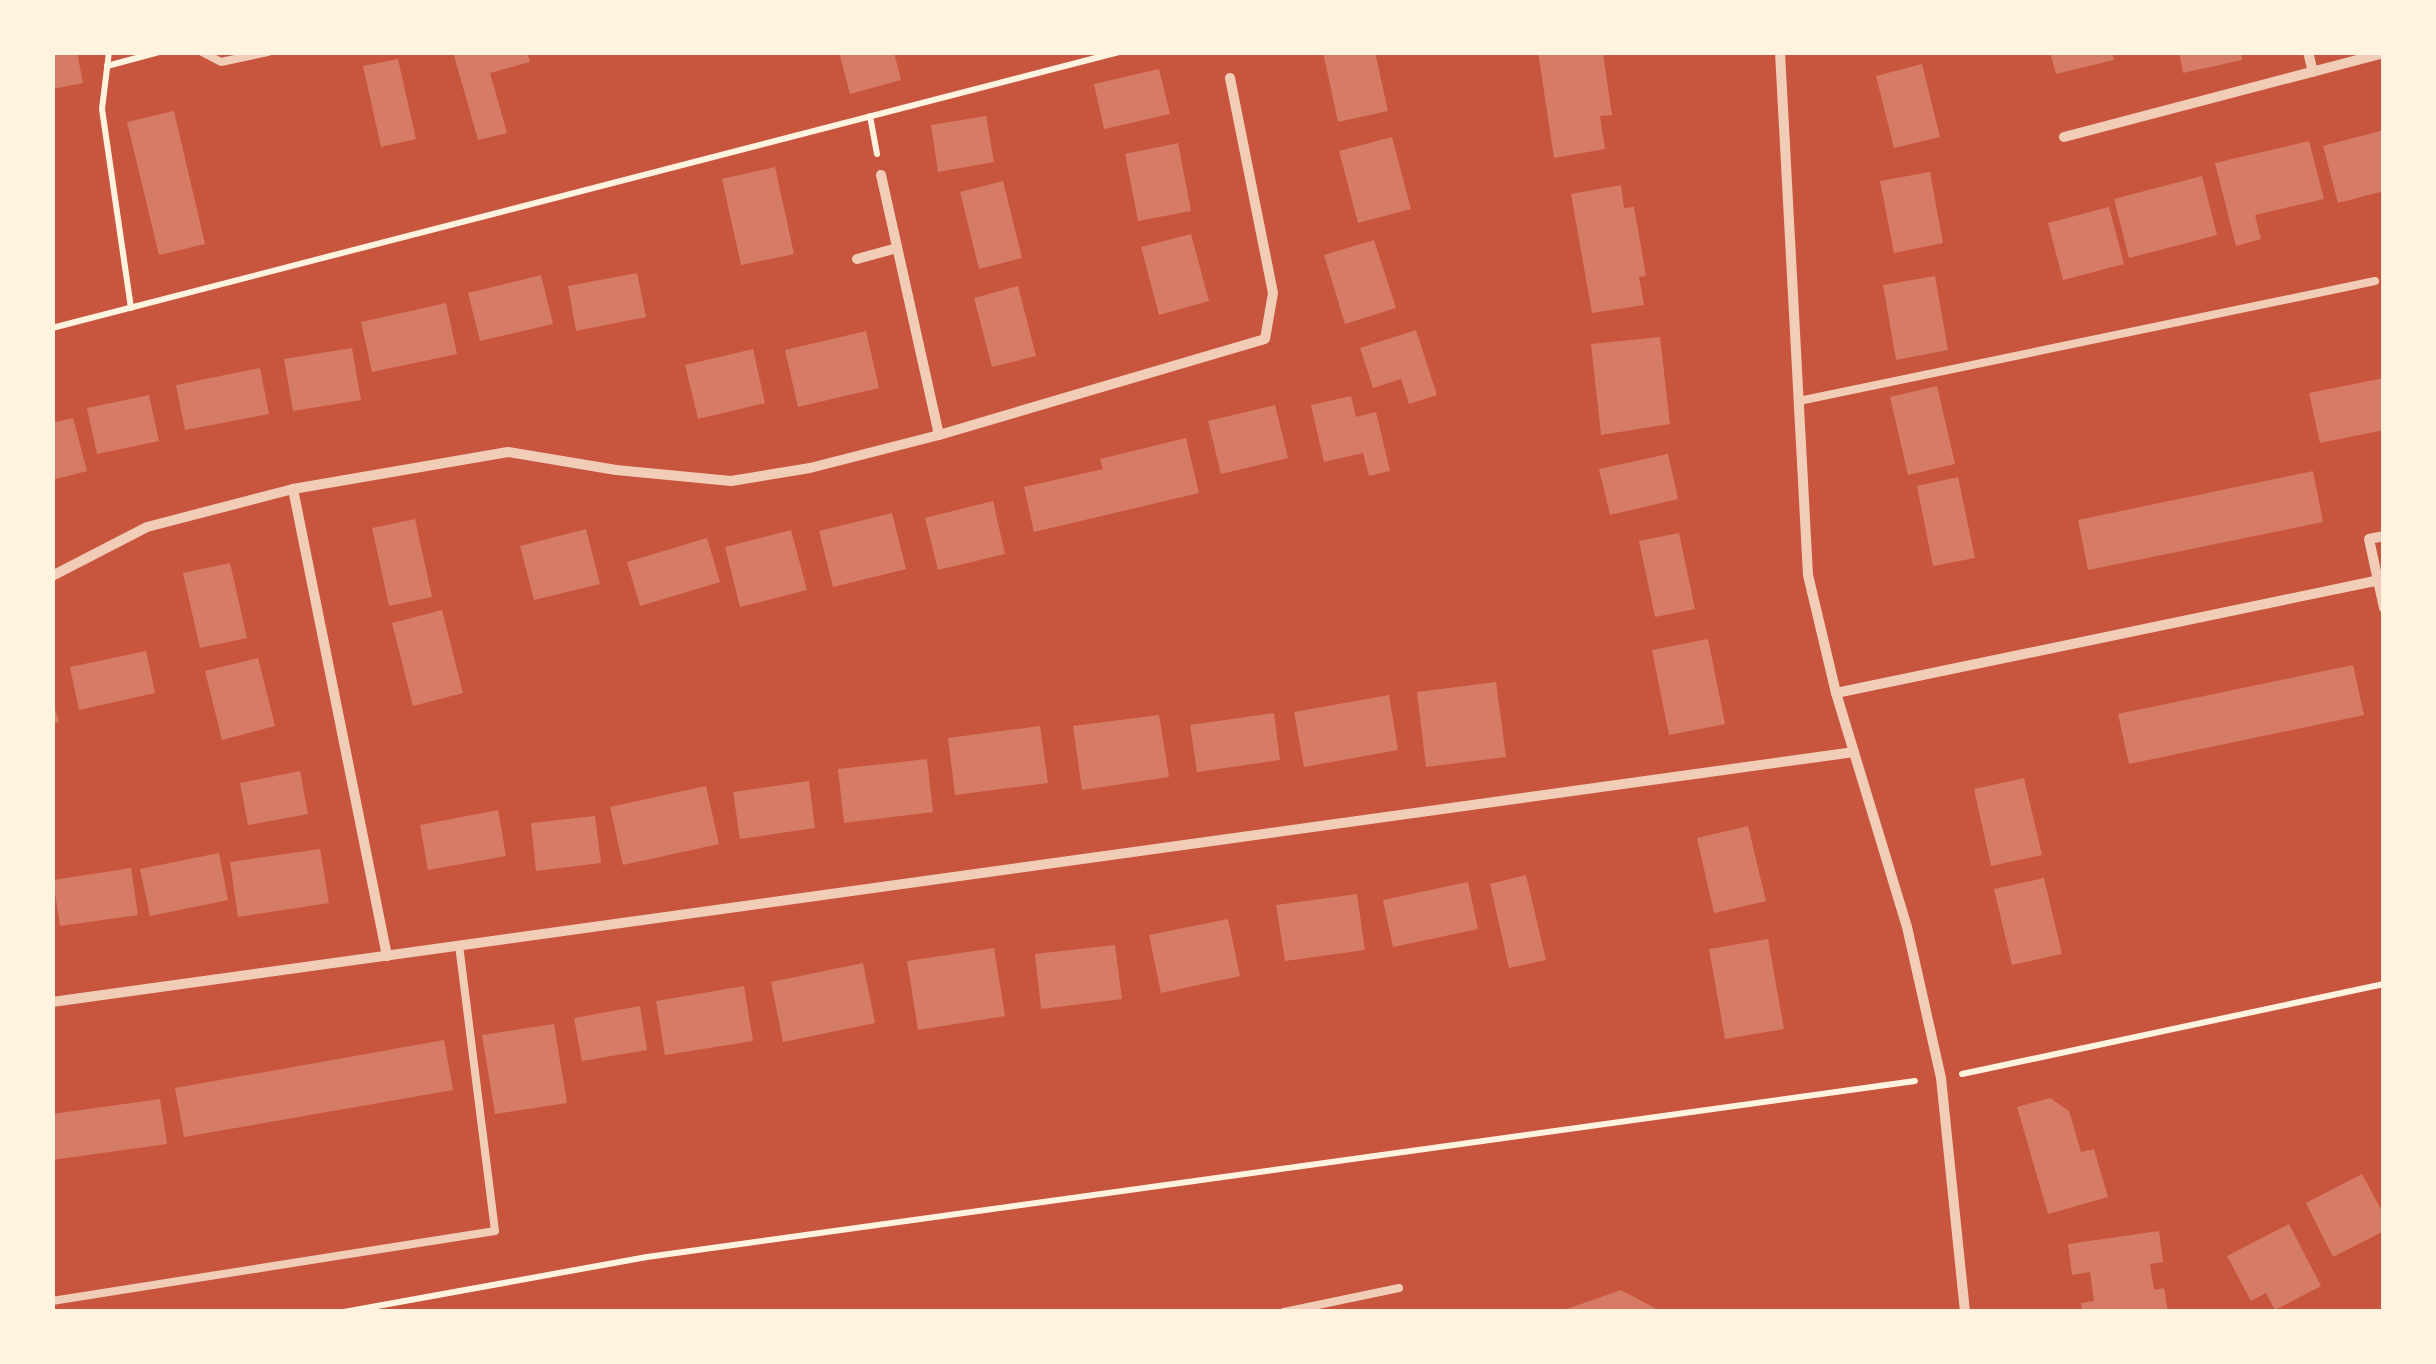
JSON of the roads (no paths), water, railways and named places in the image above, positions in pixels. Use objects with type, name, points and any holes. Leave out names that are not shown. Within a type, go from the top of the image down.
[{"type":"street","points":[[1780,52],[1808,575],[1836,693],[1907,927],[1942,1078],[1964,1312]]},
{"type":"street","points":[[2308,52],[2314,72]]},
{"type":"street","points":[[2064,137],[2384,54]]},
{"type":"street","points":[[52,576],[146,527],[293,489],[508,452],[616,470],[731,481],[810,468],[939,435],[1265,339],[1273,293],[1230,78]]},
{"type":"street","points":[[880,175],[939,435]]},
{"type":"street","points":[[857,260],[897,248]]},
{"type":"street","points":[[293,489],[387,956]]},
{"type":"street","points":[[2384,536],[2370,540],[2375,582],[2384,608]]},
{"type":"street","points":[[1836,693],[2375,582]]},
{"type":"street","points":[[52,1002],[1854,752]]},
{"type":"lane","points":[[202,52],[222,62],[268,52]]},
{"type":"lane","points":[[1799,401],[2375,281]]},
{"type":"lane","points":[[52,1301],[495,1231],[459,945]]},
{"type":"lane","points":[[1284,1312],[1399,1288]]}]
